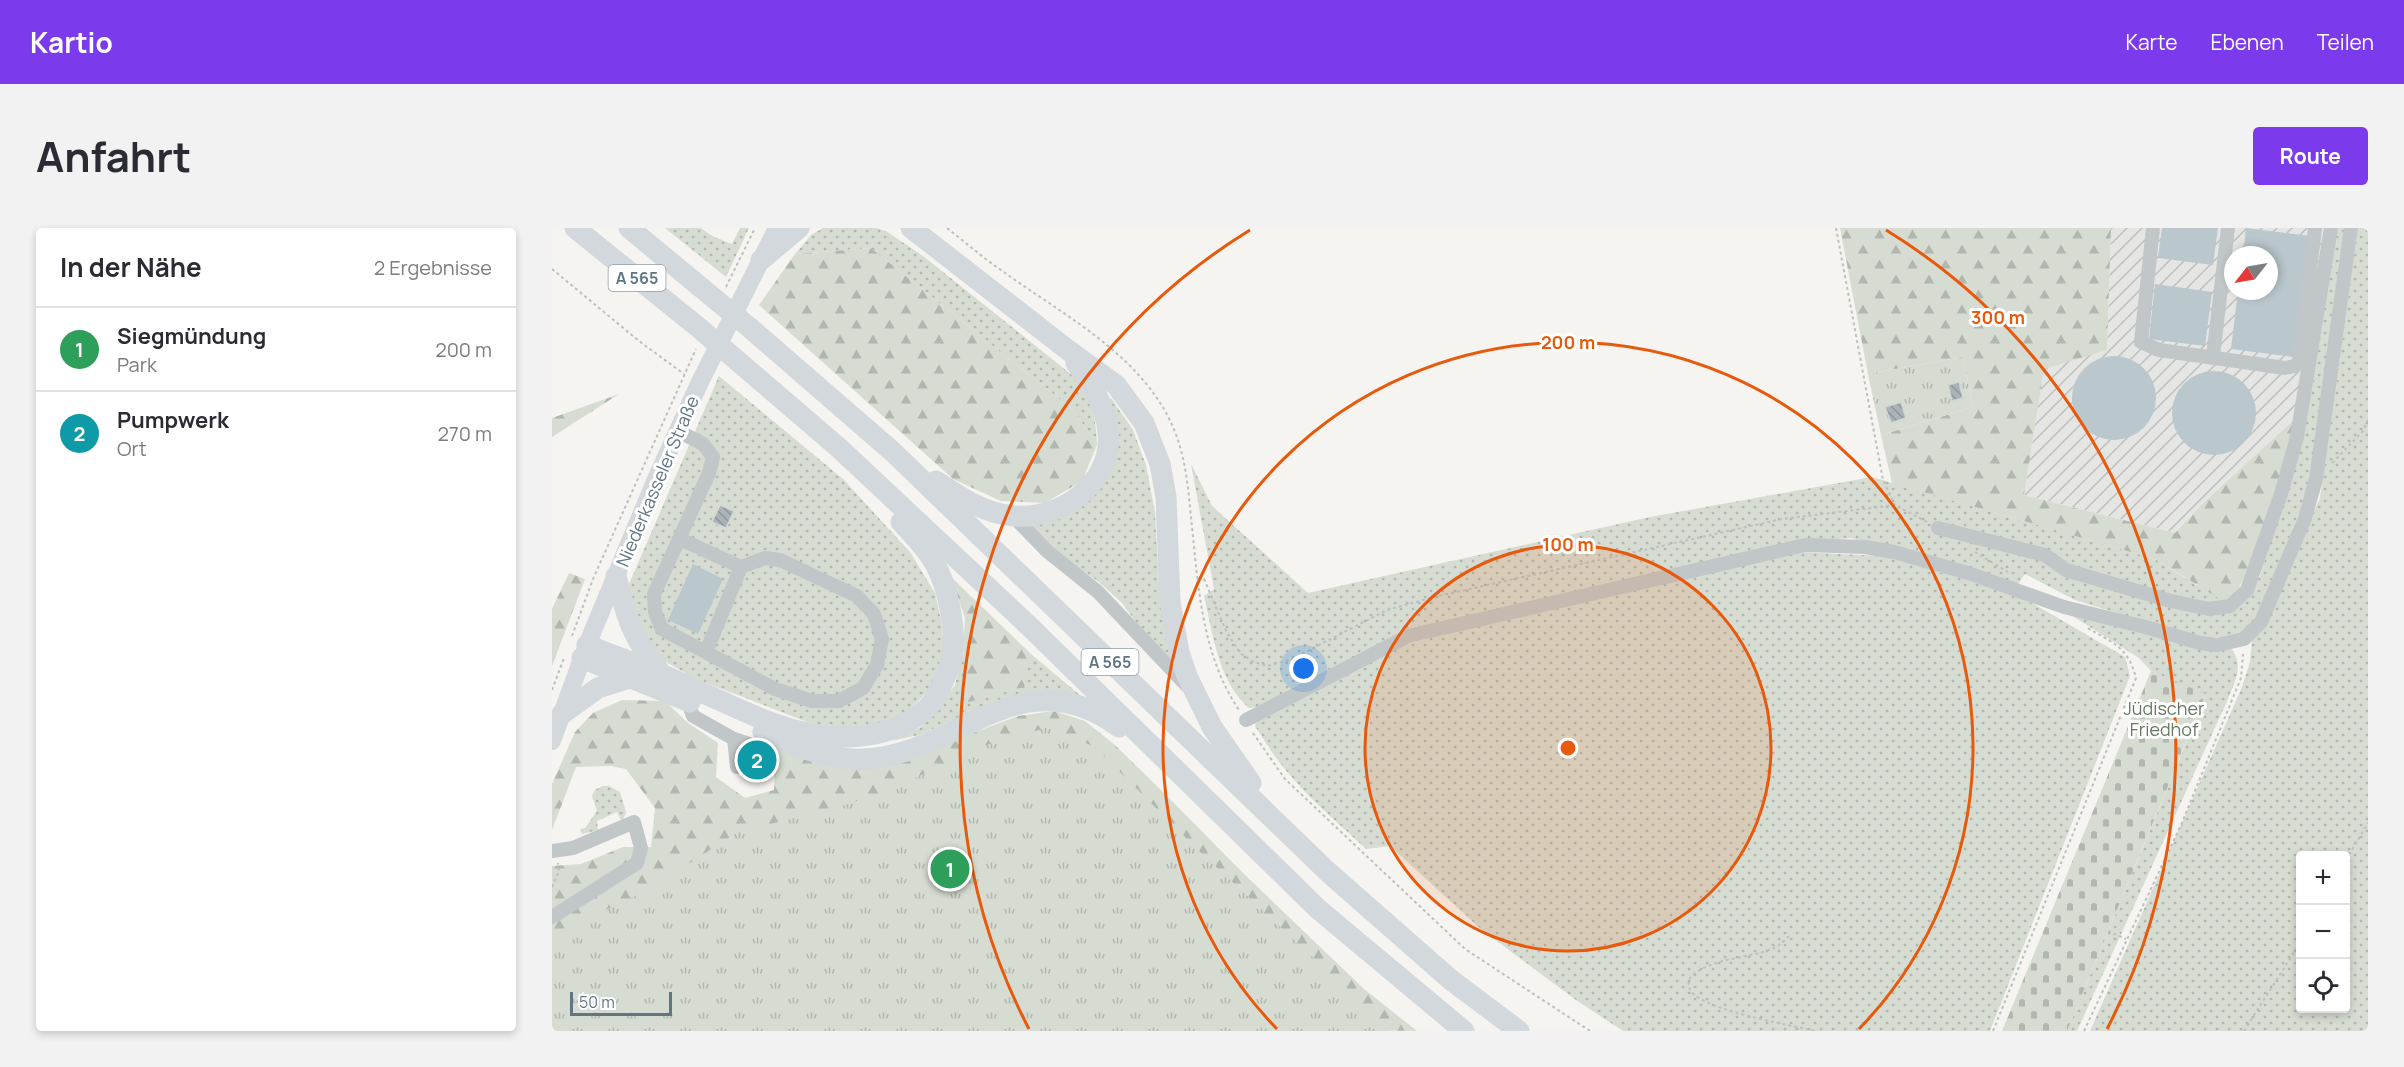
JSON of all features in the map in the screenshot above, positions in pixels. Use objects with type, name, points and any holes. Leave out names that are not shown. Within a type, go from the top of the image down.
[{"type":"highway","name":"A 565","points":[[575,228],[698,327],[839,448],[1028,625],[1318,909],[1464,1031]]},
{"type":"highway","name":"A 565","points":[[629,228],[750,328],[893,452],[1328,872],[1451,980],[1519,1031]]},
{"type":"highway","points":[[761,260],[798,228]]},
{"type":"highway","points":[[911,228],[1116,385],[1144,423],[1160,464],[1166,497],[1170,602],[1179,652],[1195,694],[1230,755],[1254,787],[1328,872]]},
{"type":"highway","points":[[893,452],[973,506],[1013,516],[1035,516],[1068,505],[1102,470],[1109,435],[1106,416],[1097,393],[1068,350]]},
{"type":"highway","points":[[585,652],[663,675],[777,725],[828,736],[849,737],[884,733],[907,723],[927,708],[939,693],[950,666],[953,631],[948,598],[931,558],[839,448]]},
{"type":"highway","points":[[616,576],[628,623],[643,650],[663,675]]},
{"type":"highway","points":[[585,652],[629,678],[784,741],[822,754],[864,759],[892,756],[1013,705],[1046,701],[1078,706],[1103,716],[1178,772]]},
{"type":"highway","points":[[562,714],[598,688],[629,678]]},
{"type":"main road","name":"Niederkasseler Straße","points":[[552,741],[585,652],[678,431],[777,228]]},
{"type":"lane","points":[[2153,228],[2141,342],[2159,350],[2285,368],[2295,366],[2299,361],[2315,228]]},
{"type":"lane","points":[[2213,357],[2228,228]]},
{"type":"lane","points":[[1938,528],[2045,555],[2066,570],[2171,602],[2209,609],[2230,606],[2247,590],[2281,494],[2297,437],[2331,228]]},
{"type":"lane","points":[[1246,720],[1408,636],[1805,545],[1894,552],[1971,574],[2064,606],[2200,644],[2217,645],[2244,639],[2261,621],[2305,518],[2316,479],[2351,228]]},
{"type":"lane","points":[[678,431],[703,444],[713,457],[709,473],[654,594],[655,612],[662,629],[775,689],[812,701],[839,701],[863,688],[877,665],[882,639],[874,614],[857,596],[780,560],[765,558],[741,567],[680,539]]},
{"type":"lane","points":[[1013,516],[1047,551],[1098,592],[1195,694]]},
{"type":"lane","points":[[706,652],[741,567]]},
{"type":"lane","points":[[687,700],[693,716],[734,739],[749,744]]},
{"type":"lane","points":[[734,739],[737,767]]},
{"type":"lane","points":[[552,917],[637,863],[641,848],[634,822],[573,848],[554,851]]},
{"type":"path","points":[[1836,228],[1883,480],[1895,505]]},
{"type":"path","points":[[552,269],[639,341],[699,384]]},
{"type":"path","points":[[2316,479],[2363,431],[2368,420]]},
{"type":"path","points":[[1198,580],[1204,579],[1206,582],[1211,599],[1227,633],[1240,653],[1254,663],[1267,666],[1292,659],[1387,610],[1434,597],[1782,519],[1895,505],[1938,528]]},
{"type":"path","points":[[1966,547],[2017,577]]},
{"type":"path","points":[[1993,1031],[2136,678],[2130,658],[2124,650],[2080,624]]},
{"type":"path","points":[[2084,1031],[2181,825],[2241,678],[2244,639]]},
{"type":"path","points":[[1246,720],[1262,749],[1285,779],[1465,949],[1590,1031]]},
{"type":"path","points":[[2350,853],[2368,823]]},
{"type":"path","points":[[552,887],[559,871],[554,851]]},
{"type":"path","points":[[2108,931],[2126,939]]},
{"type":"path","points":[[1789,936],[1775,948],[1693,972],[1688,981],[1690,990],[1702,1000],[1718,1007],[1815,1031]]},
{"type":"path","points":[[2244,1031],[2296,951]]},
{"type":"shaded area","points":[[2111,228],[2329,228],[2298,416],[2203,503],[2175,533],[2024,495],[2044,368],[2107,349]]},
{"type":"shaded area","points":[[2162,228],[2218,228],[2213,265],[2158,258]]},
{"type":"shaded area","points":[[2246,228],[2310,236],[2294,357],[2231,349],[2237,300],[2278,300],[2278,246],[2244,246]]},
{"type":"shaded area","points":[[2155,284],[2212,292],[2205,346],[2149,339]]},
{"type":"shaded area","points":[[2114,356],[2130,359],[2144,368],[2153,382],[2156,398],[2153,414],[2144,428],[2130,437],[2114,440],[2098,437],[2084,428],[2075,414],[2072,398],[2075,382],[2084,368],[2098,359]]},
{"type":"shaded area","points":[[2214,371],[2230,374],[2244,383],[2253,397],[2256,413],[2253,429],[2244,443],[2230,452],[2214,455],[2198,452],[2184,443],[2175,429],[2172,413],[2175,397],[2184,383],[2198,374]]},
{"type":"shaded area","points":[[693,564],[723,579],[698,634],[668,620]]},
{"type":"green space","points":[[665,228],[701,228],[712,236],[732,244],[740,228],[749,228],[726,277]]},
{"type":"green space","points":[[823,228],[876,228],[886,231],[923,256],[1072,375],[1092,408],[1097,445],[1073,410],[871,248],[795,254],[811,235]]},
{"type":"green space","points":[[1840,228],[2111,228],[2107,350],[2044,369],[2024,495],[2175,533],[2203,503],[2298,416],[2263,534],[2244,579],[2232,600],[2223,601],[2155,559],[1892,483],[1881,435],[1973,407],[1963,357],[1868,374]]},
{"type":"green space","points":[[2335,228],[2346,228],[2310,486],[2255,622],[2235,637],[2206,638],[2151,624],[2075,600],[2025,574],[2018,584],[1978,571],[1851,538],[1798,542],[1405,631],[1258,707],[1249,708],[1239,697],[1230,684],[1218,656],[1204,596],[1214,589],[1191,464],[1212,506],[1308,593],[1650,517],[1872,477],[2155,559],[2196,585],[2246,599],[2260,576],[2278,518]]},
{"type":"green space","points":[[2358,228],[2368,228],[2368,1031],[2090,1031],[2242,687],[2250,662],[2252,639],[2272,608],[2320,498]]},
{"type":"green space","points":[[871,248],[1073,410],[1097,445],[1082,481],[1045,503],[1001,501],[953,479],[759,305],[795,254]]},
{"type":"green space","points":[[1963,357],[1973,407],[1881,435],[1868,374]]},
{"type":"green space","points":[[719,376],[843,479],[910,552],[935,593],[942,624],[944,655],[927,692],[911,708],[894,720],[838,731],[807,722],[694,678],[659,658],[633,616],[629,584]]},
{"type":"green space","points":[[619,394],[552,437],[552,418]]},
{"type":"green space","points":[[1111,398],[1133,430],[1146,465],[1155,512],[1160,603],[1173,665],[1149,640],[1122,603],[1099,582],[1067,560],[1026,523],[1092,492]]},
{"type":"green space","points":[[1797,552],[1884,556],[2018,595],[2125,657],[2130,676],[1990,1031],[1623,1031],[1576,1000],[1482,930],[1390,846],[1366,849],[1293,779],[1255,726],[1257,718],[1396,646]]},
{"type":"green space","points":[[569,573],[585,579],[552,666],[552,609]]},
{"type":"green space","points":[[951,577],[1031,654],[1024,687],[968,702],[963,650],[965,618]]},
{"type":"green space","points":[[2063,610],[2211,650],[2232,649],[2238,668],[2228,699],[2077,1031],[2067,1031],[2206,695],[2151,671],[2139,658]]},
{"type":"green space","points":[[963,650],[968,701],[1023,687],[1031,654],[1087,701],[993,702],[919,735],[891,741],[921,727],[941,705],[955,685]]},
{"type":"green space","name":"Jüdischer Friedhof","points":[[2151,671],[2206,694],[2067,1031],[2002,1031]]},
{"type":"green space","points":[[622,700],[665,701],[688,723],[718,743],[716,777],[745,798],[774,790],[776,744],[810,758],[965,736],[1018,716],[1054,711],[1085,721],[1115,745],[1244,874],[1364,989],[1417,1031],[552,1019],[552,866],[581,864],[623,847],[651,847],[655,808],[626,769],[611,766],[576,767],[552,830],[552,784],[575,732],[593,713]]},
{"type":"green space","points":[[1049,727],[1095,747],[1197,849],[1391,1031],[552,1031],[552,932],[557,933],[650,889],[736,833],[845,805],[897,787],[976,748]]},
{"type":"green space","points":[[602,786],[609,786],[620,792],[626,812],[622,822],[617,812],[597,821],[598,830],[582,834],[580,829],[585,828],[597,811],[592,796],[595,790]]},
{"type":"building","points":[[1959,382],[1963,398],[1952,401],[1948,385]]},
{"type":"building","points":[[1901,402],[1906,418],[1891,423],[1885,407]]},
{"type":"building","points":[[720,505],[734,511],[726,528],[712,522]]},
{"type":"building","points":[[765,750],[765,769],[748,769],[748,753]]},
{"type":"place","name":"Pumpwerk","points":[[757,760]]},
{"type":"place","name":"Siegmündung","points":[[950,869]]}]
